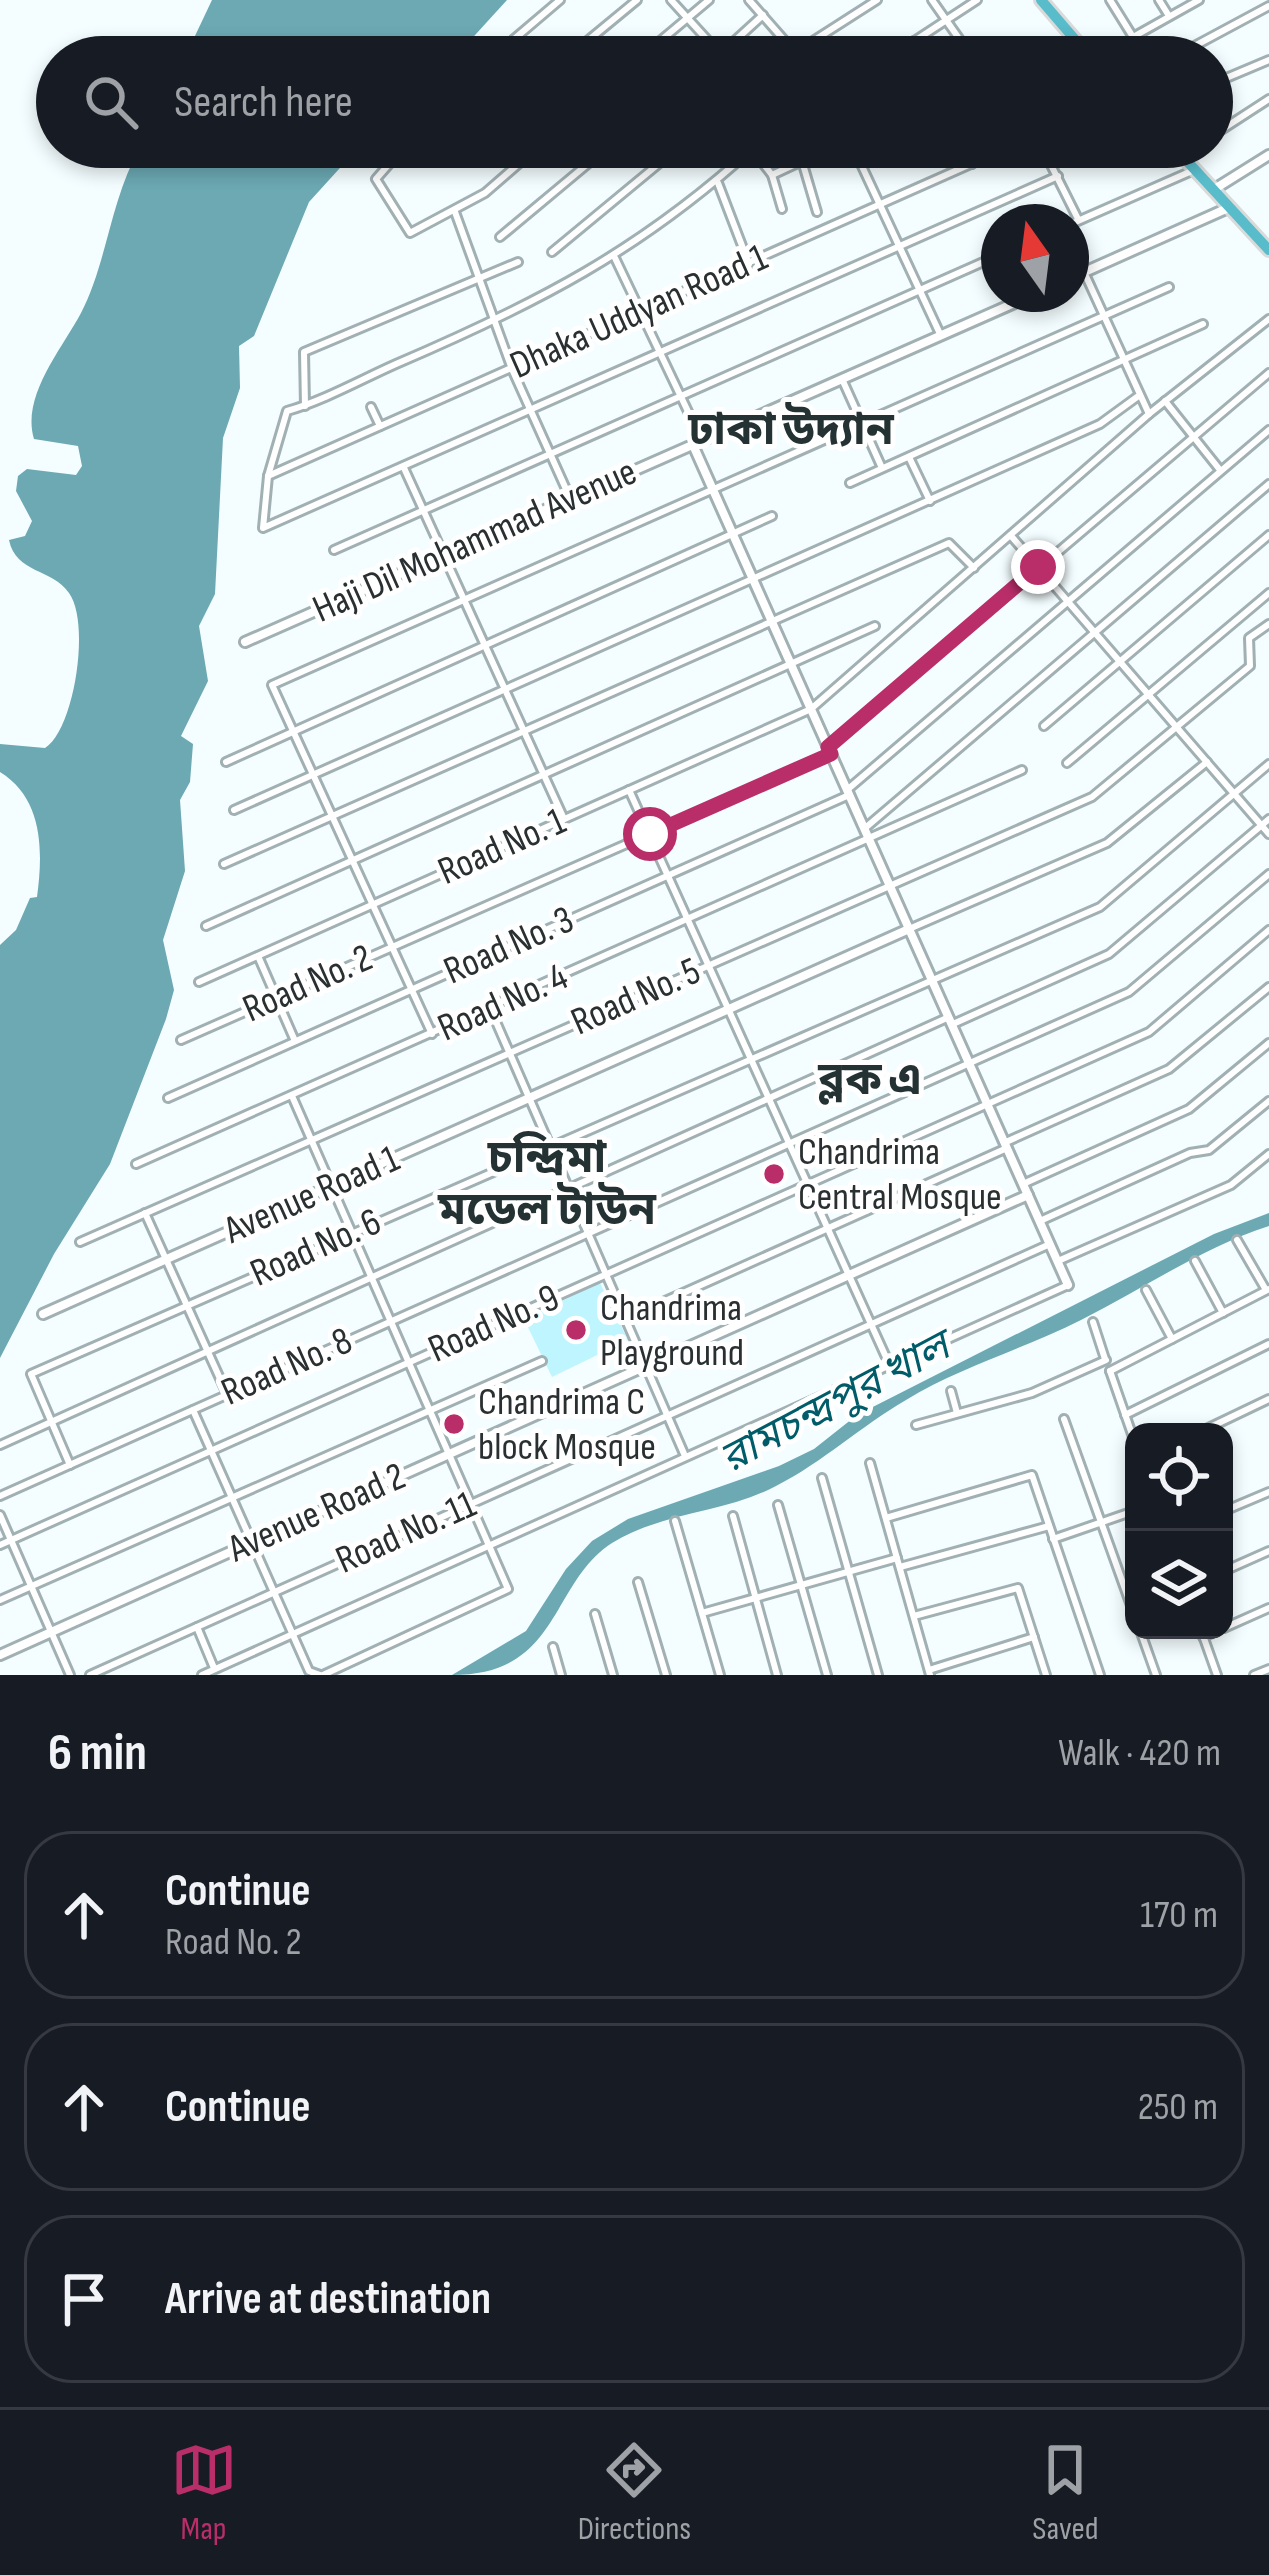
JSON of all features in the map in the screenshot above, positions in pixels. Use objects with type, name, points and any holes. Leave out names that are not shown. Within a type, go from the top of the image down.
[{"type":"highway","points":[[1041,0],[1072,36]]},
{"type":"highway","points":[[1194,170],[1269,250]]},
{"type":"street","points":[[518,36],[560,0]]},
{"type":"street","points":[[593,36],[637,0]]},
{"type":"street","points":[[671,0],[703,36]]},
{"type":"street","points":[[664,36],[710,0]]},
{"type":"street","points":[[749,0],[780,36]]},
{"type":"street","points":[[823,36],[877,0]]},
{"type":"street","points":[[932,0],[960,36]]},
{"type":"street","points":[[921,36],[977,0]]},
{"type":"street","points":[[1110,0],[1132,36]]},
{"type":"street","points":[[1159,0],[1169,16]]},
{"type":"street","points":[[1135,36],[1185,3],[1199,0]]},
{"type":"street","points":[[1213,36],[1269,6]]},
{"type":"street","points":[[741,36],[764,15]]},
{"type":"street","points":[[1233,75],[1269,59]]},
{"type":"street","points":[[1233,122],[1269,99]]},
{"type":"street","points":[[1212,191],[1269,154]]},
{"type":"street","points":[[386,168],[376,179],[410,233],[455,212],[511,168]]},
{"type":"street","points":[[500,237],[583,168]]},
{"type":"street","points":[[552,252],[654,168]]},
{"type":"street","points":[[732,168],[615,258],[496,321],[287,411],[268,476],[262,529],[897,243],[1058,176]]},
{"type":"street","points":[[767,168],[782,208]]},
{"type":"street","points":[[772,175],[787,168]]},
{"type":"street","points":[[804,168],[817,212]]},
{"type":"street","points":[[863,168],[941,336]]},
{"type":"street","name":"Dhaka Uddyan Road 1","points":[[268,476],[963,168]]},
{"type":"street","points":[[1054,168],[1068,204]]},
{"type":"street","points":[[1089,216],[1194,170]]},
{"type":"street","points":[[718,182],[749,264]]},
{"type":"street","points":[[1089,270],[1228,208]]},
{"type":"street","points":[[455,212],[512,368],[570,500]]},
{"type":"street","points":[[202,1675],[1068,1286],[713,489],[661,349],[615,258]]},
{"type":"street","points":[[305,406],[304,352],[518,262]]},
{"type":"street","points":[[334,550],[981,263]]},
{"type":"street","points":[[1089,283],[1148,414]]},
{"type":"street","points":[[432,1034],[272,685],[1169,287]]},
{"type":"street","name":"Haji Dil Mohammad Avenue","points":[[245,642],[995,312]]},
{"type":"street","name":"Road No. 1","points":[[200,982],[811,709],[1148,414],[1269,319]]},
{"type":"street","points":[[850,483],[1203,324]]},
{"type":"street","name":"Road No. 2","points":[[181,1040],[829,750],[1269,373]]},
{"type":"street","points":[[842,379],[882,469]]},
{"type":"street","points":[[234,810],[1100,424],[1137,397]]},
{"type":"street","points":[[1165,401],[1220,470]]},
{"type":"street","points":[[371,406],[380,426]]},
{"type":"street","name":"Road No. 3","points":[[168,1097],[848,793],[1066,598],[1269,430]]},
{"type":"street","points":[[909,457],[930,501]]},
{"type":"street","points":[[403,466],[564,819]]},
{"type":"street","points":[[864,829],[1269,484]]},
{"type":"street","points":[[226,762],[772,516]]},
{"type":"street","points":[[1044,726],[1269,535]]},
{"type":"street","points":[[1012,536],[1233,793],[1265,822],[1269,834]]},
{"type":"street","points":[[224,864],[950,542],[974,568]]},
{"type":"street","points":[[1067,764],[1269,593]]},
{"type":"street","points":[[1238,620],[1254,632],[1269,624]]},
{"type":"street","points":[[206,926],[875,626]]},
{"type":"street","name":"Road No. 5","points":[[80,1241],[1092,797],[1250,666],[1254,632]]},
{"type":"street","points":[[909,928],[1107,843],[1207,762]]},
{"type":"street","name":"Road No. 6","points":[[52,1420],[31,1374],[1100,907],[1269,764]]},
{"type":"street","name":"Road No. 4","points":[[136,1165],[1022,770]]},
{"type":"street","points":[[629,790],[890,1366]]},
{"type":"street","points":[[0,1445],[769,1098],[1109,954],[1265,822]]},
{"type":"street","name":"Road No. 8","points":[[0,1496],[1129,992],[1269,874]]},
{"type":"street","name":"Avenue Road 1","points":[[43,1314],[909,928]]},
{"type":"street","name":"Road No. 9","points":[[0,1545],[1149,1032],[1269,930]]},
{"type":"street","points":[[258,956],[296,1041]]},
{"type":"street","points":[[625,1319],[1168,1070],[1269,987]]},
{"type":"street","points":[[490,1009],[686,1457]]},
{"type":"street","points":[[1023,1184],[1189,1109],[1269,1043]]},
{"type":"street","points":[[193,1410],[309,1671],[321,1675],[508,1589],[292,1096]]},
{"type":"street","points":[[1040,1221],[1190,1153],[1209,1150],[1269,1101]]},
{"type":"street","points":[[1058,1261],[1231,1185],[1269,1154]]},
{"type":"street","name":"Avenue Road 2","points":[[0,1655],[1028,1195]]},
{"type":"street","points":[[145,1213],[227,1394]]},
{"type":"street","points":[[1110,1371],[1267,1290],[1237,1240]]},
{"type":"street","name":"Road No. 11","points":[[90,1675],[1050,1244]]},
{"type":"street","points":[[1196,1261],[1223,1312]]},
{"type":"street","points":[[1146,1290],[1172,1339]]},
{"type":"street","points":[[1093,1322],[1128,1423]]},
{"type":"street","points":[[1125,1415],[1269,1344]]},
{"type":"street","points":[[916,1425],[1032,1393],[1106,1360]]},
{"type":"street","points":[[0,1600],[542,1361]]},
{"type":"street","points":[[951,1390],[957,1413]]},
{"type":"street","points":[[1219,1423],[1269,1399]]},
{"type":"street","points":[[1064,1419],[1125,1588]]},
{"type":"street","points":[[52,1420],[70,1465]]},
{"type":"street","points":[[871,1462],[930,1672],[1034,1637]]},
{"type":"street","points":[[886,1518],[1032,1475],[1100,1675]]},
{"type":"street","points":[[822,1478],[878,1675]]},
{"type":"street","points":[[1233,1507],[1269,1492]]},
{"type":"street","points":[[778,1505],[827,1675]]},
{"type":"street","points":[[1053,1539],[1125,1514]]},
{"type":"street","points":[[0,1515],[70,1675]]},
{"type":"street","points":[[733,1516],[777,1675]]},
{"type":"street","points":[[675,1521],[720,1675]]},
{"type":"street","points":[[702,1613],[848,1572],[1049,1526]]},
{"type":"street","points":[[1233,1567],[1269,1551]]},
{"type":"street","points":[[638,1582],[666,1675]]},
{"type":"street","points":[[914,1616],[1018,1588],[1046,1675]]},
{"type":"street","points":[[1233,1624],[1269,1608]]},
{"type":"street","points":[[595,1614],[613,1675]]},
{"type":"street","points":[[196,1627],[215,1669]]},
{"type":"street","points":[[1143,1639],[1156,1675]]},
{"type":"street","points":[[1202,1675],[1216,1673],[1204,1639]]},
{"type":"street","points":[[553,1647],[561,1675]]},
{"type":"street","points":[[1254,1675],[1269,1669]]},
{"type":"shaded area","points":[[212,0],[507,0],[474,36],[195,36]]},
{"type":"shaded area","points":[[130,168],[340,168],[309,202],[254,336],[239,346],[240,388],[223,438],[215,594],[199,626],[208,681],[181,736],[193,744],[190,782],[180,800],[185,871],[163,940],[174,990],[166,1019],[110,1164],[54,1254],[0,1358],[0,945],[16,930],[30,898],[37,897],[40,845],[25,797],[0,772],[0,744],[45,748],[55,738],[71,699],[79,651],[79,627],[69,593],[19,559],[9,540],[25,536],[32,521],[16,491],[18,476],[27,469],[76,475],[82,466],[78,446],[34,439],[33,406],[90,294]]},
{"type":"shaded area","points":[[1269,1213],[1269,1226],[1197,1257],[1059,1330],[927,1388],[776,1486],[652,1525],[612,1543],[592,1560],[534,1644],[514,1660],[488,1671],[452,1675],[526,1631],[566,1569],[592,1541],[628,1519],[779,1466],[814,1449],[857,1415],[1214,1234]]},
{"type":"shaded area","name":"Chandrima Playground","points":[[600,1283],[628,1340],[552,1377],[524,1319]]},
{"type":"place","name":"Chandrima Central Mosque","points":[[774,1174]]},
{"type":"place","name":"Chandrima Playground","points":[[576,1330]]},
{"type":"place","name":"Chandrima C block Mosque","points":[[454,1424]]},
{"type":"district","name":"ঢাকা উদ্যান","points":[[791,430]]},
{"type":"district","name":"ব্লক এ","points":[[870,1080]]},
{"type":"district","name":"চন্দ্রিমা মডেল টাউন","points":[[547,1184]]},
{"type":"route","points":[[650,834],[831,754],[828,747],[1038,567]]},
{"type":"water label","name":"রামচন্দ্রপুর খাল","points":[[835,1403]]}]
